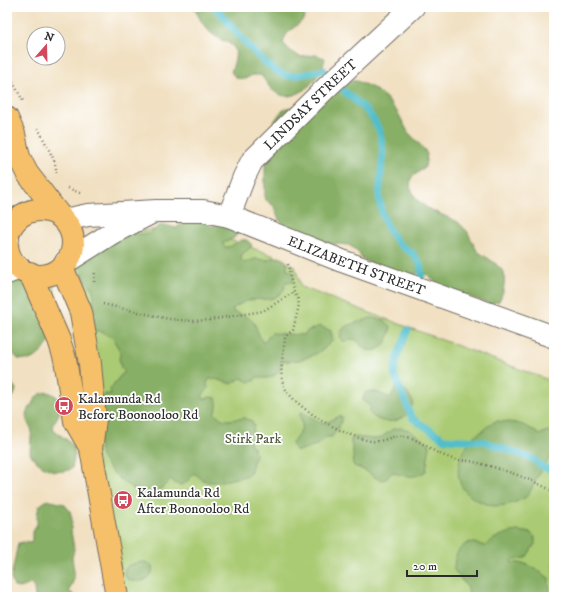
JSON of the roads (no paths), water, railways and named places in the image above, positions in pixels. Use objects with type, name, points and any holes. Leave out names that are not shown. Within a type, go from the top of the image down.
[{"type":"main road","points":[[7,118],[14,134],[19,157],[27,173],[69,227],[73,245],[71,254],[57,271],[43,275],[19,271]]},
{"type":"main road","points":[[62,218],[51,212],[41,210],[30,211],[21,216],[8,231],[8,250],[12,260],[59,340],[66,359],[76,421],[90,449],[117,597]]},
{"type":"main road","points":[[64,264],[81,312],[90,364],[95,419],[90,449]]},
{"type":"street","name":"LINDSAY STREET","points":[[229,216],[244,177],[252,161],[323,91],[413,7]]},
{"type":"street","name":"ELIZABETH STREET","points":[[64,264],[112,233],[156,211]]},
{"type":"street","name":"ELIZABETH STREET","points":[[62,218],[156,211],[203,211],[229,216],[342,260],[554,337]]},
{"type":"waterway","points":[[215,7],[250,48],[281,74],[294,76],[324,70]]},
{"type":"waterway","points":[[344,91],[366,110],[374,120],[380,132],[383,151],[379,198],[382,214],[389,231],[400,245],[412,253],[420,263],[422,276]]},
{"type":"waterway","points":[[408,330],[397,357],[394,374],[412,418],[444,439],[483,441],[533,459],[543,467],[554,471]]},
{"type":"place","name":"Kalamunda Rd Before Boonooloo Rd","points":[[64,406]]},
{"type":"place","name":"Kalamunda Rd After Boonooloo Rd","points":[[123,500]]},
{"type":"park label","name":"Stirk Park","points":[[253,438]]}]
